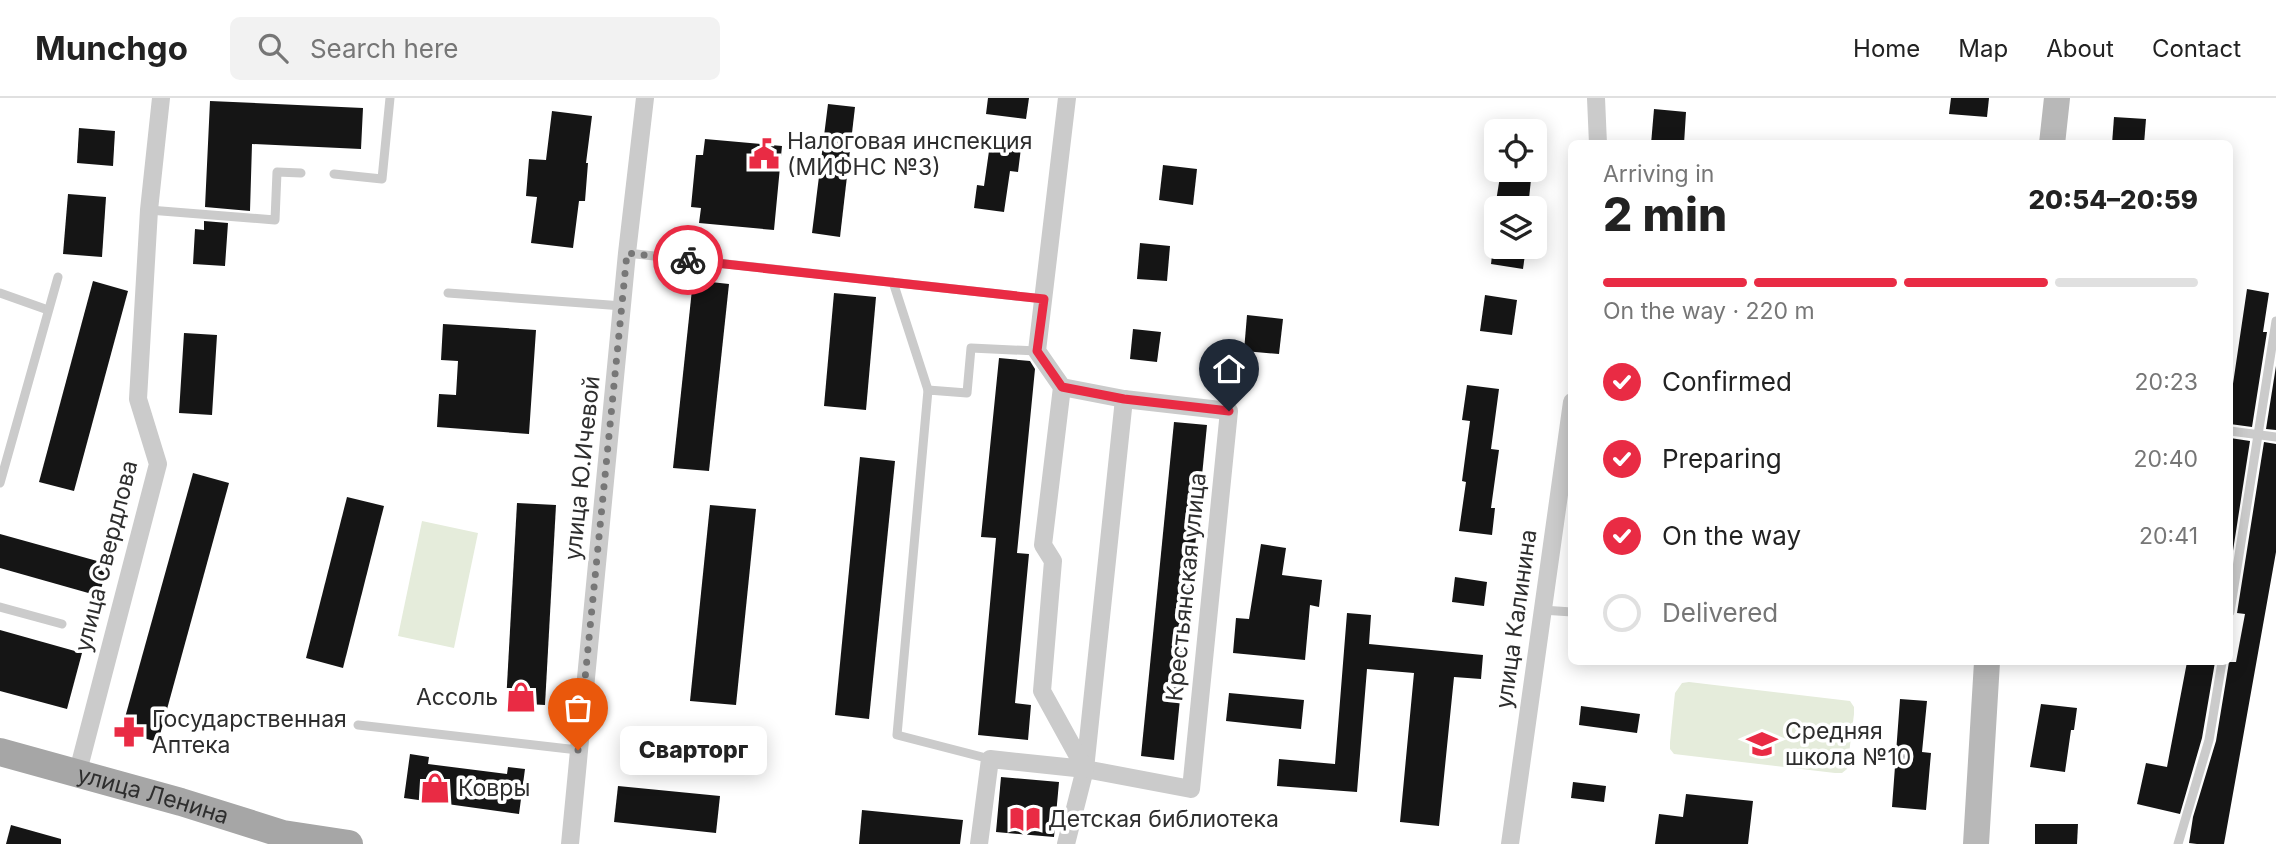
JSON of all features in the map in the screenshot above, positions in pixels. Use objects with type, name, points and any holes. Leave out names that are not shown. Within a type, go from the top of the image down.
[{"type":"main road","points":[[2052,140],[2057,98]]},
{"type":"main road","points":[[1976,844],[1983,665]]},
{"type":"main road","name":"улица Ленина","points":[[3,756],[181,802],[282,839],[349,844]]},
{"type":"street","name":"улица Свердлова","points":[[77,775],[158,464],[138,399],[149,210],[161,98]]},
{"type":"street","name":"улица Ю.Ичевой","points":[[570,844],[627,253],[645,98]]},
{"type":"street","points":[[1067,98],[1037,351],[1062,387],[1043,545],[1053,561],[1042,691],[1086,769]]},
{"type":"street","points":[[1596,98],[1598,140]]},
{"type":"street","name":"Крестьянская улица","points":[[990,759],[1086,769],[1191,789],[1229,411],[1124,399],[1062,387]]},
{"type":"street","points":[[1066,844],[1086,769],[1124,399]]},
{"type":"street","name":"улица Калинина","points":[[1510,844],[1568,430]]},
{"type":"street","points":[[979,844],[990,759]]},
{"type":"lane","points":[[334,174],[382,178],[390,98]]},
{"type":"lane","points":[[149,210],[275,220],[277,172],[301,173]]},
{"type":"lane","points":[[627,253],[1044,299]]},
{"type":"lane","points":[[0,483],[58,277]]},
{"type":"lane","points":[[893,282],[928,390],[897,735],[990,759]]},
{"type":"lane","points":[[0,293],[48,310]]},
{"type":"lane","points":[[448,293],[623,306]]},
{"type":"lane","points":[[2233,593],[2276,321]]},
{"type":"lane","points":[[928,390],[967,393],[971,348],[1037,351]]},
{"type":"lane","points":[[2233,431],[2276,437]]},
{"type":"lane","points":[[0,607],[62,624]]},
{"type":"lane","points":[[1542,610],[1568,612]]},
{"type":"lane","points":[[2178,844],[2209,740],[2222,665]]},
{"type":"lane","points":[[358,725],[578,750]]},
{"type":"green space","points":[[422,521],[478,533],[454,648],[398,636]]},
{"type":"green space","points":[[1682,683],[1850,701],[1854,714],[1847,769],[1842,773],[1835,773],[1674,754],[1670,749],[1670,742],[1675,693]]},
{"type":"building","points":[[988,98],[1029,98],[1026,119],[986,114]]},
{"type":"building","points":[[1951,98],[1989,98],[1987,117],[1949,114]]},
{"type":"building","points":[[210,101],[363,108],[361,149],[252,144],[250,211],[205,207]]},
{"type":"building","points":[[828,104],[855,107],[840,237],[812,233]]},
{"type":"building","points":[[1654,109],[1686,112],[1684,140],[1651,140]]},
{"type":"building","points":[[552,111],[592,116],[586,163],[585,201],[579,201],[573,248],[531,243],[537,197],[526,196],[529,159],[546,160]]},
{"type":"building","points":[[2114,117],[2146,119],[2144,140],[2112,140]]},
{"type":"building","points":[[79,128],[115,131],[113,166],[77,163]]},
{"type":"building","points":[[705,139],[782,146],[774,230],[699,223],[701,208],[691,207],[696,155],[703,155]]},
{"type":"building","points":[[990,144],[1021,148],[1018,172],[1010,171],[1004,212],[974,208],[977,185],[984,186]]},
{"type":"building","points":[[1163,165],[1197,169],[1193,205],[1159,200]]},
{"type":"building","points":[[1499,182],[1531,182],[1529,196],[1497,196]]},
{"type":"building","points":[[68,194],[106,197],[102,257],[63,254]]},
{"type":"building","points":[[204,221],[228,223],[225,266],[193,264],[195,229],[204,230]]},
{"type":"building","points":[[1140,243],[1170,246],[1167,281],[1137,279]]},
{"type":"building","points":[[1492,259],[1524,259],[1523,269],[1491,264]]},
{"type":"building","points":[[693,280],[729,284],[709,471],[673,468]]},
{"type":"building","points":[[93,281],[128,291],[74,491],[39,482]]},
{"type":"building","points":[[2247,289],[2269,293],[2263,332],[2267,332],[2252,427],[2233,424],[2233,384]]},
{"type":"building","points":[[834,293],[876,297],[866,410],[824,406]]},
{"type":"building","points":[[1485,295],[1517,300],[1512,335],[1480,331]]},
{"type":"building","points":[[1247,315],[1283,319],[1279,354],[1244,351]]},
{"type":"building","points":[[443,324],[536,330],[529,434],[437,427],[439,394],[456,395],[458,361],[441,360]]},
{"type":"building","points":[[1133,329],[1161,332],[1157,362],[1130,359]]},
{"type":"building","points":[[184,333],[217,335],[212,415],[179,413]]},
{"type":"building","points":[[999,358],[1030,361],[1035,369],[1017,553],[1029,554],[1015,703],[1031,705],[1028,740],[978,735],[996,538],[981,537]]},
{"type":"building","points":[[2276,366],[2276,430],[2266,429]]},
{"type":"building","points":[[1467,385],[1499,389],[1491,449],[1499,450],[1491,508],[1495,508],[1492,535],[1459,531],[1470,421],[1462,420]]},
{"type":"building","points":[[1174,422],[1207,425],[1174,760],[1141,756]]},
{"type":"building","points":[[2233,438],[2250,441],[2233,551]]},
{"type":"building","points":[[2264,442],[2276,444],[2276,552],[2224,844],[2189,843],[2193,817],[2216,741],[2229,665],[2236,662],[2245,614],[2237,613]]},
{"type":"building","points":[[860,457],[895,461],[869,719],[835,715]]},
{"type":"building","points":[[193,473],[229,483],[158,742],[121,732]]},
{"type":"building","points":[[347,497],[384,506],[343,668],[306,658]]},
{"type":"building","points":[[517,503],[556,505],[545,705],[506,703]]},
{"type":"building","points":[[710,505],[756,509],[736,705],[690,701]]},
{"type":"building","points":[[0,534],[108,564],[99,596],[0,568]]},
{"type":"building","points":[[1261,544],[1286,548],[1282,575],[1322,580],[1319,607],[1310,605],[1305,660],[1233,653],[1236,618],[1249,619]]},
{"type":"building","points":[[1455,577],[1487,582],[1484,606],[1452,602]]},
{"type":"building","points":[[1347,613],[1371,615],[1369,644],[1483,655],[1481,679],[1454,677],[1439,826],[1400,822],[1414,673],[1367,669],[1357,792],[1277,786],[1279,759],[1335,764]]},
{"type":"building","points":[[0,630],[82,653],[67,709],[0,691]]},
{"type":"building","points":[[2186,665],[2214,665],[2202,738],[2180,814],[2137,804],[2146,763],[2167,767]]},
{"type":"building","points":[[1229,693],[1304,700],[1301,729],[1226,721]]},
{"type":"building","points":[[1900,699],[1927,701],[1922,752],[1931,753],[1926,810],[1892,807]]},
{"type":"building","points":[[2041,704],[2077,708],[2065,772],[2030,767]]},
{"type":"building","points":[[1581,706],[1640,714],[1637,733],[1579,725]]},
{"type":"building","points":[[410,754],[429,757],[428,764],[507,774],[508,767],[525,769],[519,814],[404,798]]},
{"type":"building","points":[[1001,777],[1059,782],[1054,837],[996,832]]},
{"type":"building","points":[[1573,782],[1606,786],[1604,802],[1571,798]]},
{"type":"building","points":[[618,786],[720,796],[716,833],[614,822]]},
{"type":"building","points":[[1686,794],[1753,801],[1748,844],[1655,844],[1659,814],[1683,817]]},
{"type":"building","points":[[862,810],[963,820],[960,844],[859,844]]},
{"type":"building","points":[[2035,824],[2078,824],[2077,844],[2035,844]]},
{"type":"building","points":[[11,825],[61,839],[61,844],[6,844]]},
{"type":"way so far","points":[[578,750],[627,253],[688,260]]},
{"type":"place","name":"Налоговая инспекция (МИФНС №3)","points":[[764,154]]},
{"type":"place","name":"Ассоль","points":[[521,697]]},
{"type":"place","name":"Государственная Аптека","points":[[129,732]]},
{"type":"place","name":"Средняя школа №10","points":[[1762,744]]},
{"type":"place","name":"Сварторг","points":[[578,750]]},
{"type":"place","name":"Ковры","points":[[435,788]]},
{"type":"place","name":"Детская библиотека","points":[[1025,819]]},
{"type":"route","points":[[688,260],[1044,299],[1037,351],[1062,387],[1124,399],[1229,411]]}]
